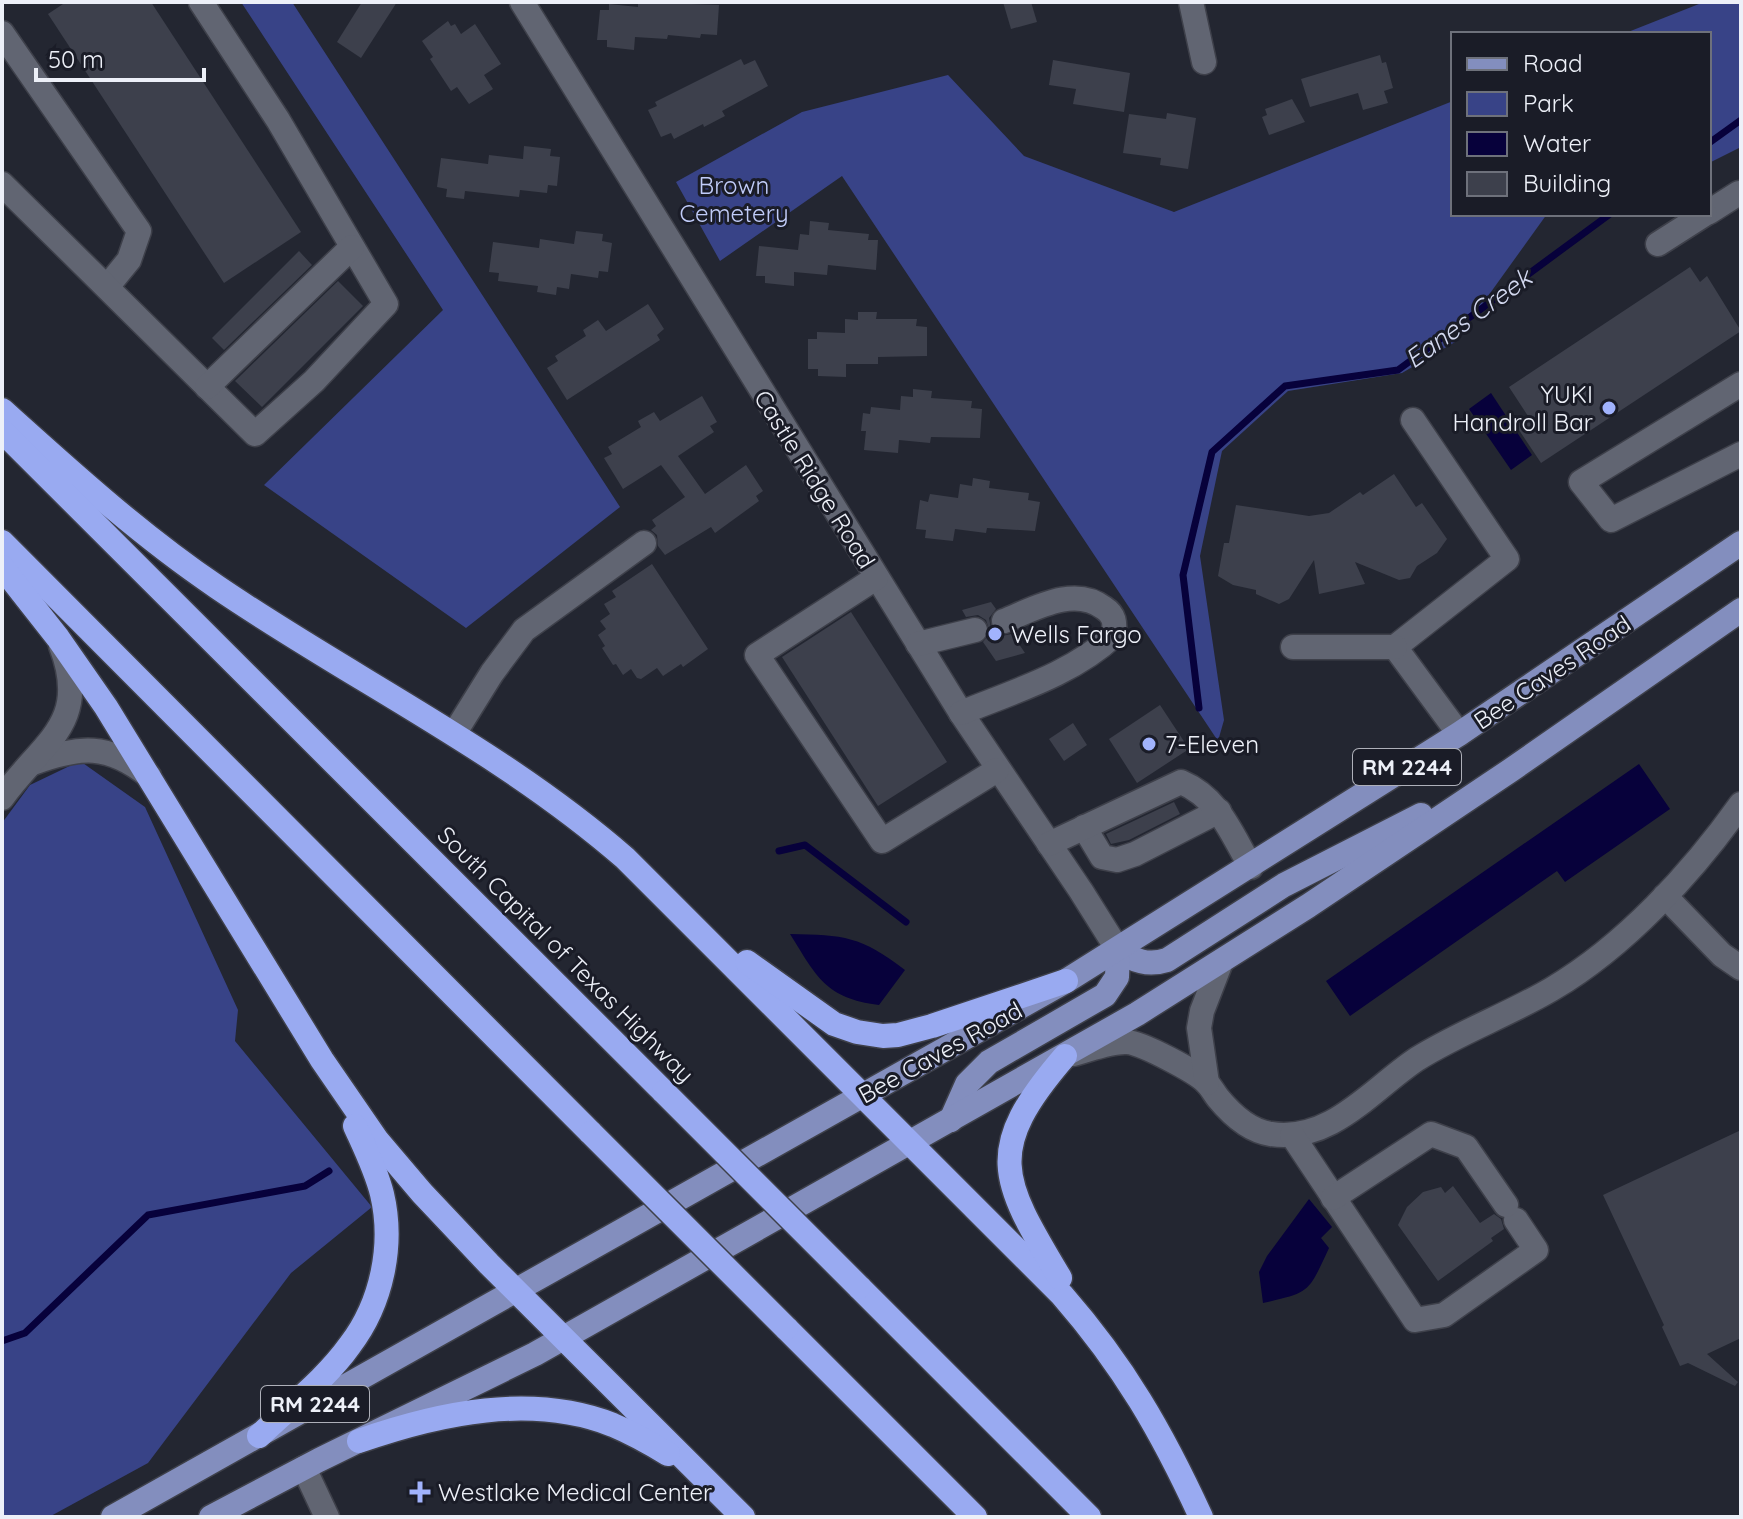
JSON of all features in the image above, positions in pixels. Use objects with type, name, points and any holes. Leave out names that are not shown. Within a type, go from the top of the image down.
[{"type":"highway","points":[[2,410],[108,503],[198,574],[529,782],[594,831],[911,1142],[1034,1265],[1088,1325]]},
{"type":"highway","name":"South Capital of Texas Highway","points":[[2,431],[1089,1517]]},
{"type":"highway","points":[[2,542],[975,1517]]},
{"type":"highway","points":[[2,567],[58,638],[149,776],[368,1128],[400,1169],[515,1290],[743,1517]]},
{"type":"highway","points":[[683,915],[823,1018],[870,1035],[898,1035],[915,1031],[1066,981]]},
{"type":"highway","points":[[1065,1056],[1022,1110],[1012,1141],[1009,1166],[1013,1189],[1021,1212],[1088,1325],[1137,1392],[1201,1517]]},
{"type":"highway","points":[[259,1436],[349,1348],[370,1312],[381,1278],[386,1242],[381,1193],[371,1162],[331,1073]]},
{"type":"highway","points":[[359,1441],[399,1427],[450,1416],[507,1409],[555,1410],[594,1419],[631,1433],[707,1481]]},
{"type":"main road","name":"Bee Caves Road","points":[[113,1517],[1118,950],[1459,734],[1741,543]]},
{"type":"main road","name":"RM 2244","points":[[211,1517],[565,1338],[1065,1056],[1221,962],[1511,770],[1741,610]]},
{"type":"main road","points":[[951,1120],[967,1084],[989,1062],[1105,995],[1117,977],[1118,950],[1136,961],[1167,960],[1284,885],[1511,770]]},
{"type":"street","points":[[2,184],[255,434],[314,381],[386,304],[278,120],[201,2]]},
{"type":"street","name":"Castle Ridge Road","points":[[522,2],[876,578],[997,770],[1118,950]]},
{"type":"street","points":[[1191,2],[1204,62]]},
{"type":"street","points":[[2,33],[139,231],[129,260],[107,287]]},
{"type":"street","points":[[1711,211],[1740,193]]},
{"type":"street","points":[[1658,244],[1702,216]]},
{"type":"street","points":[[207,387],[352,247]]},
{"type":"street","points":[[1741,384],[1581,482],[1611,520],[1741,454]]},
{"type":"street","points":[[1293,647],[1395,647],[1507,559],[1413,420]]},
{"type":"street","points":[[454,734],[492,673],[524,630],[644,543]]},
{"type":"street","points":[[876,578],[757,655],[882,841],[997,770]]},
{"type":"street","points":[[961,713],[1045,678],[1101,647],[1114,635],[1115,623],[1110,612],[1096,602],[1075,597],[1052,602],[1004,621]]},
{"type":"street","points":[[918,644],[975,630]]},
{"type":"street","points":[[2,798],[60,726],[70,704],[70,675],[58,638]]},
{"type":"street","points":[[1395,647],[1459,734]]},
{"type":"street","points":[[33,763],[78,750],[100,751],[124,758],[149,776]]},
{"type":"street","points":[[1049,844],[1181,782],[1201,791],[1219,811],[1251,867]]},
{"type":"street","points":[[1065,1056],[1126,1042],[1163,1056],[1207,1083],[1227,1109],[1247,1127],[1269,1134],[1292,1135],[1316,1131],[1345,1115],[1418,1059],[1555,987],[1597,957],[1665,896],[1741,804]]},
{"type":"street","points":[[1084,827],[1102,857],[1117,860],[1219,811]]},
{"type":"street","points":[[1665,896],[1714,948],[1741,968]]},
{"type":"street","points":[[1207,1083],[1199,1028],[1202,1011],[1221,962]]},
{"type":"street","points":[[1292,1135],[1333,1198],[1415,1320],[1444,1315],[1536,1250],[1466,1147],[1431,1134],[1333,1198]]},
{"type":"street","points":[[304,1468],[327,1517]]},
{"type":"green space","points":[[241,2],[292,2],[620,507],[466,628],[264,485],[443,310]]},
{"type":"green space","points":[[1704,2],[1741,2],[1741,147],[1711,162],[1711,32],[1628,32]]},
{"type":"green space","name":"Brown Cemetery","points":[[948,75],[1024,156],[1174,212],[1451,102],[1451,216],[1546,216],[1455,342],[1402,373],[1288,391],[1222,451],[1200,556],[1224,720],[1218,741],[842,176],[720,261],[676,182],[802,112]]},
{"type":"green space","points":[[80,761],[145,807],[238,1010],[235,1041],[372,1207],[291,1273],[148,1463],[49,1517],[2,1517],[2,823],[30,785]]},
{"type":"water","points":[[1491,393],[1532,455],[1511,470],[1469,409]]},
{"type":"water","points":[[1639,764],[1670,809],[1565,882],[1557,871],[1350,1016],[1326,981]]},
{"type":"water","points":[[790,934],[825,935],[864,944],[905,970],[879,1005],[861,1002],[834,991],[824,983]]},
{"type":"water","points":[[1309,1199],[1332,1227],[1321,1238],[1329,1248],[1317,1274],[1306,1288],[1291,1296],[1263,1303],[1259,1272],[1267,1256]]},
{"type":"building","points":[[66,2],[151,2],[301,232],[224,283],[48,14]]},
{"type":"building","points":[[362,2],[397,2],[361,58],[337,42]]},
{"type":"building","points":[[638,2],[719,5],[717,35],[701,34],[700,38],[668,35],[667,39],[635,37],[634,50],[607,47],[607,40],[597,40],[600,10],[609,10],[609,4],[638,7]]},
{"type":"building","points":[[1003,2],[1031,2],[1037,22],[1011,29]]},
{"type":"building","points":[[448,21],[451,26],[455,24],[461,34],[475,24],[501,64],[484,75],[493,89],[469,104],[457,87],[451,91],[422,41]]},
{"type":"building","points":[[1380,55],[1382,63],[1386,62],[1393,88],[1384,91],[1388,103],[1363,110],[1358,93],[1310,107],[1301,79]]},
{"type":"building","points":[[741,59],[744,65],[755,60],[768,86],[722,111],[725,116],[704,127],[703,124],[674,139],[671,133],[661,137],[648,110],[657,106],[655,102]]},
{"type":"building","points":[[1053,60],[1130,73],[1124,112],[1073,104],[1076,89],[1049,85]]},
{"type":"building","points":[[1292,99],[1305,122],[1269,135],[1262,117],[1267,115],[1265,109]]},
{"type":"building","points":[[1167,113],[1196,118],[1188,169],[1160,165],[1161,158],[1123,153],[1129,114],[1166,119]]},
{"type":"building","points":[[524,146],[551,149],[550,156],[560,157],[557,186],[548,185],[547,193],[520,190],[519,197],[465,191],[464,199],[446,197],[447,189],[437,187],[441,158],[488,164],[489,155],[523,159]]},
{"type":"building","points":[[810,221],[829,223],[828,230],[869,234],[868,240],[878,240],[876,270],[828,265],[827,275],[794,272],[794,286],[765,283],[765,276],[756,276],[759,246],[798,250],[800,234],[809,235]]},
{"type":"building","points":[[576,231],[603,234],[602,241],[612,243],[608,272],[599,271],[598,278],[571,274],[569,289],[557,287],[556,295],[537,292],[538,286],[498,281],[499,273],[489,272],[493,242],[539,248],[540,239],[574,244]]},
{"type":"building","points":[[299,251],[312,265],[224,350],[212,338]]},
{"type":"building","points":[[1690,267],[1700,282],[1707,276],[1741,331],[1541,463],[1515,424],[1528,416],[1509,387]]},
{"type":"building","points":[[338,281],[363,306],[262,407],[235,381]]},
{"type":"building","points":[[648,304],[664,329],[657,335],[660,340],[567,400],[547,368],[558,361],[555,356],[586,336],[583,330],[598,320],[606,331]]},
{"type":"building","points":[[858,312],[877,312],[876,319],[917,319],[916,326],[927,327],[927,356],[878,357],[878,364],[846,364],[846,377],[818,376],[818,369],[808,369],[808,339],[817,339],[817,332],[845,333],[845,319],[858,320]]},
{"type":"building","points":[[913,389],[932,391],[931,398],[972,401],[971,408],[982,409],[980,438],[931,437],[930,443],[899,440],[898,453],[864,450],[866,431],[861,431],[863,413],[870,414],[871,407],[900,410],[901,396],[913,397]]},
{"type":"building","points":[[702,396],[717,422],[710,426],[714,432],[678,456],[705,494],[746,465],[763,491],[756,496],[759,501],[715,533],[711,527],[665,555],[658,546],[657,535],[651,530],[656,526],[652,520],[685,497],[661,465],[623,489],[604,458],[612,454],[608,447],[641,427],[638,421],[654,412],[660,421]]},
{"type":"building","points":[[1394,474],[1416,507],[1422,503],[1447,539],[1437,553],[1417,566],[1410,578],[1399,580],[1355,562],[1365,584],[1319,594],[1314,560],[1289,599],[1279,604],[1256,594],[1256,590],[1233,585],[1218,576],[1224,543],[1229,543],[1236,505],[1309,516],[1329,513]]},
{"type":"building","points":[[973,478],[990,481],[989,488],[1029,493],[1028,500],[1040,502],[1035,531],[987,528],[986,533],[955,529],[953,541],[925,538],[926,530],[916,529],[920,500],[928,502],[930,494],[958,498],[960,484],[972,486]]},
{"type":"building","points":[[652,564],[708,649],[683,667],[681,664],[663,676],[657,668],[641,679],[631,669],[623,675],[616,664],[613,665],[598,635],[606,629],[600,621],[610,614],[604,604],[616,597],[612,591]]},
{"type":"building","points":[[991,602],[996,609],[989,618],[991,628],[1001,636],[1012,634],[1025,653],[996,661],[983,642],[990,633],[986,620],[978,615],[966,617],[962,610]]},
{"type":"building","points":[[851,612],[947,762],[878,806],[782,657]]},
{"type":"building","name":"7-Eleven","points":[[1160,705],[1189,749],[1137,783],[1109,739]]},
{"type":"building","points":[[1073,723],[1087,745],[1064,761],[1049,739]]},
{"type":"building","points":[[1174,802],[1180,814],[1129,840],[1111,844],[1106,834]]},
{"type":"building","points":[[1741,1130],[1741,1338],[1707,1354],[1738,1382],[1735,1386],[1688,1363],[1680,1366],[1603,1195]]},
{"type":"building","points":[[1453,1186],[1480,1223],[1494,1214],[1501,1219],[1504,1229],[1491,1238],[1493,1241],[1438,1281],[1398,1225],[1407,1207],[1423,1192],[1441,1187],[1445,1193]]},
{"type":"waterway","name":"Eanes Creek","points":[[1711,142],[1741,120]]},
{"type":"waterway","name":"Eanes Creek","points":[[1199,708],[1183,575],[1212,452],[1285,386],[1398,370],[1607,216]]},
{"type":"waterway","name":"Eanes Creek","points":[[779,851],[805,845],[906,922]]},
{"type":"waterway","name":"Eanes Creek","points":[[2,1341],[25,1333],[148,1215],[305,1186],[329,1171]]},
{"type":"place","name":"YUKI Handroll Bar","points":[[1609,408]]},
{"type":"place","name":"Wells Fargo","points":[[995,634]]},
{"type":"place","name":"7-Eleven","points":[[1149,744]]},
{"type":"place","name":"Westlake Medical Center","points":[[420,1492]]}]
